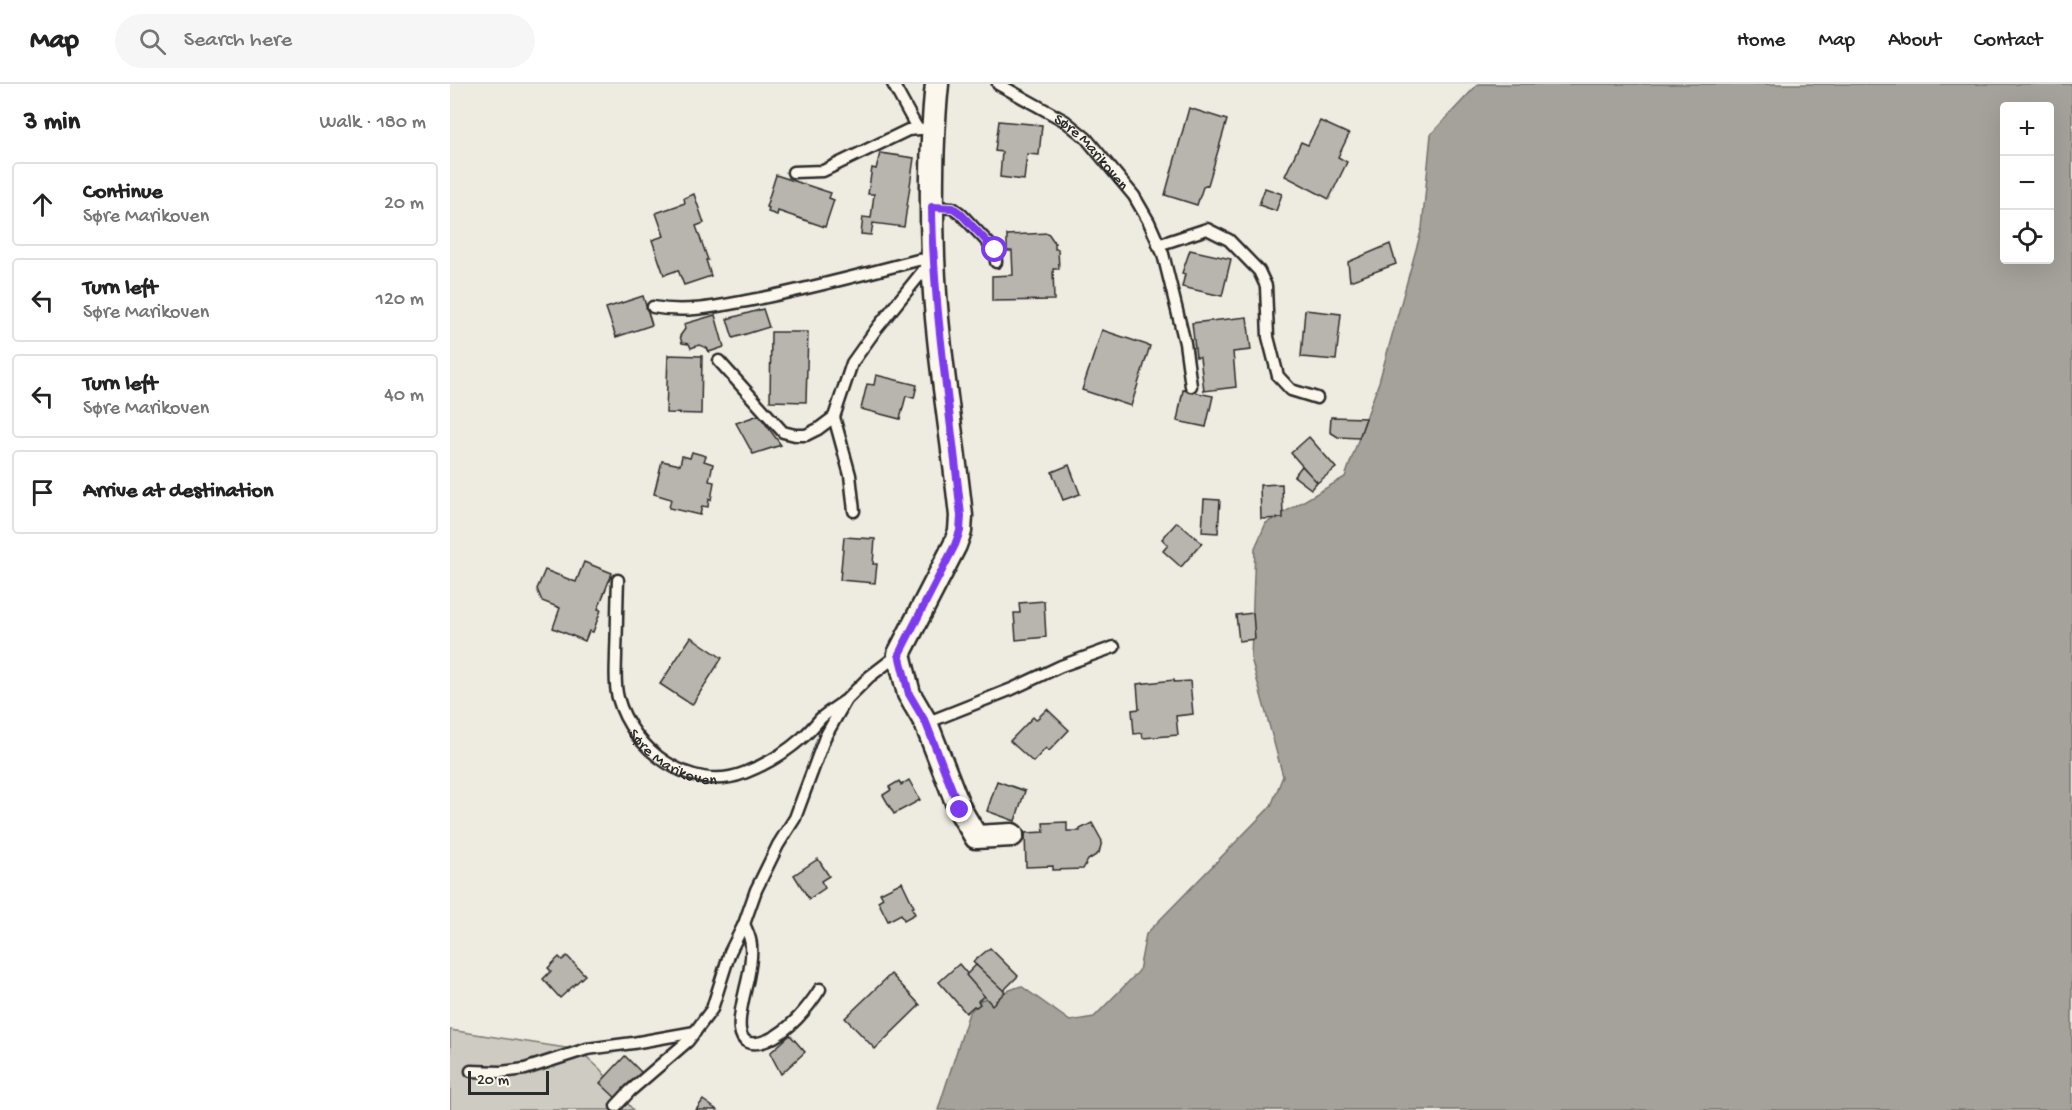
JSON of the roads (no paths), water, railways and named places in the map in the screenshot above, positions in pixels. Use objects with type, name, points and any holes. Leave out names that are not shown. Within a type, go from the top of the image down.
[{"type":"street","name":"Søre Marikoven","points":[[899,654],[955,545],[960,531],[961,516],[933,259],[932,207],[925,128],[937,84]]},
{"type":"street","points":[[899,654],[909,694],[926,723],[960,810],[976,837],[1012,835]]},
{"type":"lane","name":"Søre Marikoven","points":[[892,84],[925,128]]},
{"type":"lane","name":"Søre Marikoven","points":[[998,84],[1065,122],[1086,138],[1134,196],[1163,254],[1185,343],[1191,386]]},
{"type":"lane","points":[[793,172],[823,171],[908,130],[925,128]]},
{"type":"lane","points":[[932,207],[953,208],[960,213],[995,250],[996,262]]},
{"type":"lane","points":[[1158,245],[1207,229],[1229,240],[1259,271],[1266,286],[1268,337],[1278,376],[1291,390],[1317,398]]},
{"type":"lane","points":[[653,307],[685,310],[727,305],[801,290],[918,260],[933,259]]},
{"type":"lane","points":[[854,511],[850,475],[834,417],[852,363],[933,259]]},
{"type":"lane","points":[[719,361],[783,432],[806,435],[834,417]]},
{"type":"lane","name":"Søre Marikoven","points":[[618,580],[615,680],[618,698],[638,736],[651,751],[686,774],[705,779],[742,774],[783,753],[846,700],[869,677],[899,654]]},
{"type":"lane","points":[[926,723],[1060,666],[1114,647]]},
{"type":"lane","name":"Søre Marikoven","points":[[616,1106],[630,1091],[673,1056],[712,1009],[730,952],[744,924],[756,890],[778,845],[795,818],[825,737],[846,700]]},
{"type":"lane","points":[[744,924],[752,947],[749,975],[738,1022],[740,1034],[744,1040],[752,1043],[777,1036],[803,1012],[820,989]]},
{"type":"lane","points":[[471,1071],[501,1072],[525,1069],[587,1049],[695,1032]]}]
